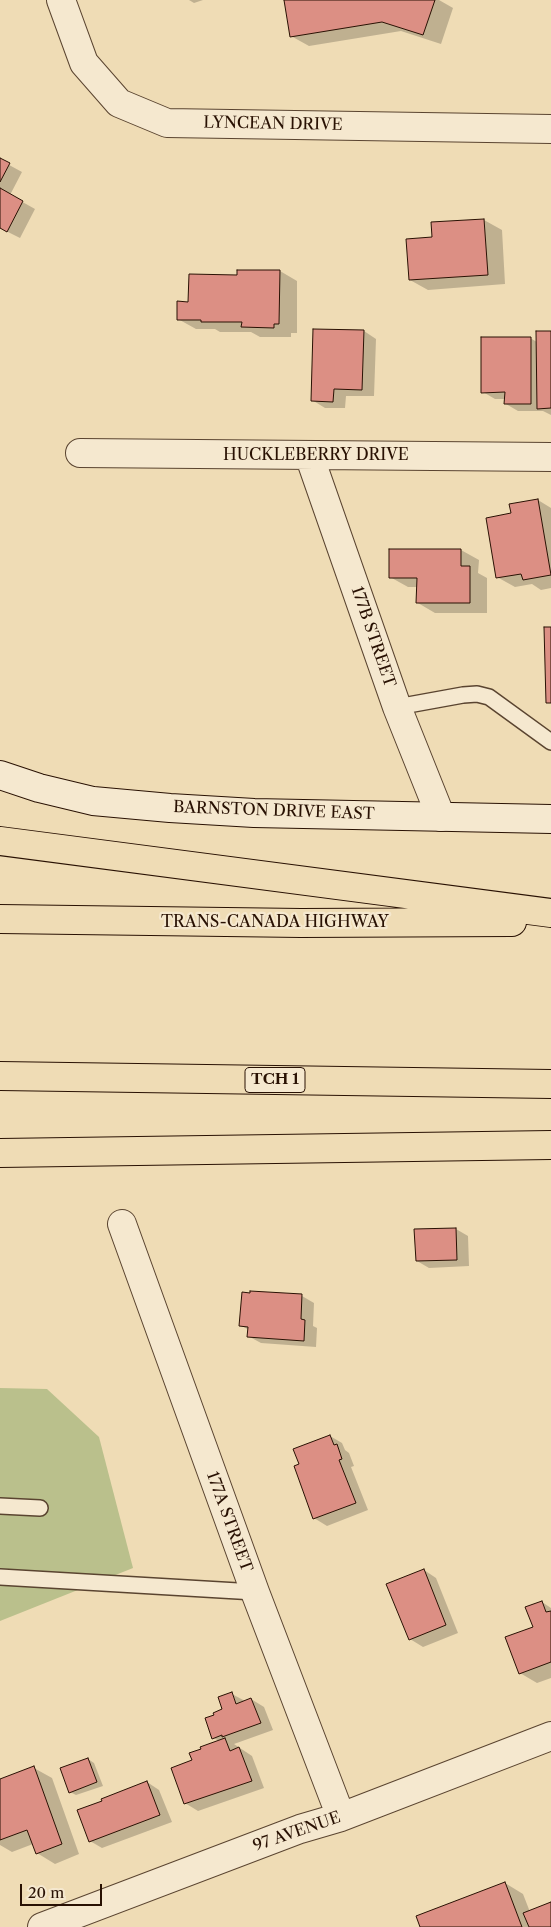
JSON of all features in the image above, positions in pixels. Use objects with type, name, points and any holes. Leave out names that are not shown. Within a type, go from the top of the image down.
[{"type":"highway","points":[[0,842],[551,913]]},
{"type":"highway","name":"TRANS-CANADA HIGHWAY","points":[[0,919],[301,923],[551,922]]},
{"type":"highway","name":"TCH 1","points":[[0,1076],[551,1084]]},
{"type":"highway","points":[[0,1140],[309,1148]]},
{"type":"highway","points":[[0,1153],[551,1145]]},
{"type":"street","name":"LYNCEAN DRIVE","points":[[61,0],[84,63],[119,103],[167,123],[551,129]]},
{"type":"street","name":"HUCKLEBERRY DRIVE","points":[[80,453],[551,457]]},
{"type":"street","name":"177B STREET","points":[[309,455],[397,707],[441,817]]},
{"type":"street","name":"BARNSTON DRIVE EAST","points":[[0,775],[39,788],[93,801],[254,813],[551,819]]},
{"type":"street","name":"177A STREET","points":[[122,1224],[255,1592],[341,1817]]},
{"type":"street","name":"97 AVENUE","points":[[42,1927],[300,1829],[341,1817],[551,1736]]},
{"type":"lane","points":[[397,707],[463,694],[477,694],[489,697],[551,742]]},
{"type":"lane","points":[[0,1506],[40,1508]]},
{"type":"lane","points":[[0,1577],[255,1592]]},
{"type":"green space","points":[[0,1388],[47,1389],[99,1437],[133,1568],[0,1621]]},
{"type":"building","points":[[284,0],[435,0],[423,35],[382,22],[290,37]]},
{"type":"building","points":[[0,158],[10,163],[0,182]]},
{"type":"building","points":[[0,188],[23,201],[7,232],[0,228]]},
{"type":"building","points":[[484,219],[488,275],[409,280],[406,239],[432,237],[431,222]]},
{"type":"building","points":[[237,270],[280,270],[279,324],[274,324],[274,328],[241,327],[242,322],[177,320],[177,301],[188,302],[189,274],[237,275]]},
{"type":"building","points":[[313,329],[364,330],[362,390],[334,389],[333,402],[311,401]]},
{"type":"building","points":[[536,331],[551,331],[551,408],[537,409]]},
{"type":"building","points":[[481,337],[531,337],[531,404],[504,404],[505,392],[481,393]]},
{"type":"building","points":[[538,499],[551,575],[523,580],[521,574],[496,578],[486,518],[511,513],[509,504]]},
{"type":"building","points":[[389,549],[461,549],[461,566],[470,566],[470,603],[416,603],[417,578],[389,578]]},
{"type":"building","points":[[544,627],[551,627],[551,703],[546,703]]},
{"type":"building","points":[[456,1228],[457,1260],[416,1261],[414,1229]]},
{"type":"building","points":[[250,1291],[302,1294],[301,1319],[305,1320],[304,1341],[247,1337],[248,1327],[239,1326],[242,1292],[250,1293]]},
{"type":"building","points":[[330,1435],[334,1445],[337,1444],[342,1459],[339,1460],[356,1503],[313,1519],[294,1466],[299,1464],[293,1449]]},
{"type":"building","points":[[424,1569],[446,1625],[409,1640],[386,1584]]},
{"type":"building","points":[[542,1601],[546,1612],[551,1611],[551,1662],[519,1674],[505,1637],[533,1627],[525,1607]]},
{"type":"building","points":[[232,1692],[236,1704],[251,1698],[261,1723],[212,1739],[205,1718],[214,1715],[213,1713],[222,1709],[218,1697]]},
{"type":"building","points":[[225,1738],[230,1751],[239,1747],[252,1781],[184,1804],[171,1768],[192,1760],[189,1753]]},
{"type":"building","points":[[88,1758],[97,1782],[69,1793],[60,1768]]},
{"type":"building","points":[[34,1766],[62,1844],[36,1854],[27,1830],[0,1840],[0,1779]]},
{"type":"building","points":[[147,1781],[160,1815],[89,1842],[77,1810]]},
{"type":"building","points":[[505,1882],[522,1927],[420,1927],[416,1916]]},
{"type":"building","points":[[551,1902],[551,1927],[529,1927],[523,1913]]}]
